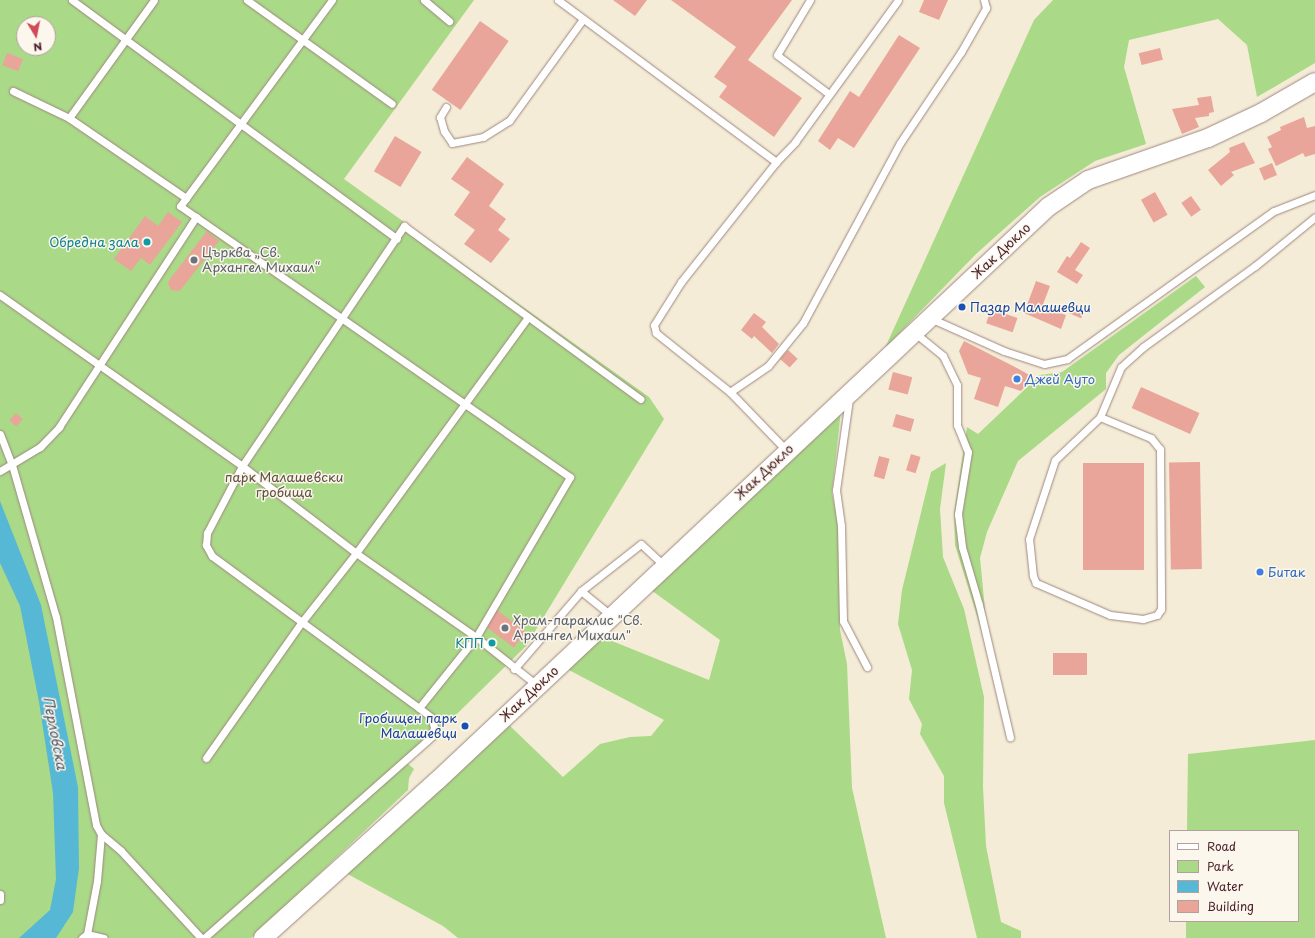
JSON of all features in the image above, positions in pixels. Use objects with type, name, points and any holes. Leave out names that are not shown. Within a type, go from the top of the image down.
[{"type":"street","name":"Жак Дюкло","points":[[263,938],[538,686],[1048,207],[1088,180],[1208,138],[1315,82]]},
{"type":"lane","points":[[72,0],[123,40],[240,123],[397,239]]},
{"type":"lane","points":[[68,118],[123,40],[154,0]]},
{"type":"lane","points":[[247,0],[302,41],[392,104]]},
{"type":"lane","points":[[332,0],[180,206],[570,477],[476,637],[419,708]]},
{"type":"lane","points":[[424,0],[449,21]]},
{"type":"lane","points":[[558,0],[776,162]]},
{"type":"lane","points":[[810,0],[777,55],[829,94]]},
{"type":"lane","points":[[787,451],[730,392],[656,333],[654,325],[681,282],[776,162],[796,142],[829,94],[898,0]]},
{"type":"lane","points":[[730,392],[768,366],[803,323],[900,143],[961,52],[986,8],[984,0]]},
{"type":"lane","points":[[446,107],[440,117],[444,131],[452,143],[483,137],[509,121],[583,19]]},
{"type":"lane","points":[[13,91],[68,118],[186,198]]},
{"type":"lane","points":[[930,318],[1004,351],[1044,364],[1066,359],[1274,211],[1315,195]]},
{"type":"lane","points":[[0,471],[12,465],[40,446],[58,427],[196,217]]},
{"type":"lane","points":[[1100,417],[1150,438],[1160,449],[1161,609],[1157,615],[1143,619],[1110,615],[1042,585],[1033,576],[1029,539],[1054,460],[1100,417],[1122,367],[1142,347],[1255,266],[1315,217]]},
{"type":"lane","points":[[0,434],[12,465],[56,617],[96,825],[101,834],[121,851],[202,938],[432,736],[434,727],[431,717],[300,623],[212,556],[206,545],[207,533],[242,466],[397,239],[404,226],[640,399]]},
{"type":"lane","points":[[0,295],[242,466],[356,553],[476,637],[514,669],[538,686]]},
{"type":"lane","points":[[206,758],[300,623],[356,553],[528,317]]},
{"type":"lane","points":[[915,333],[943,356],[957,385],[957,425],[968,452],[958,514],[962,547],[979,605],[1010,737]]},
{"type":"lane","points":[[850,393],[836,490],[841,526],[843,621],[867,667]]},
{"type":"lane","points":[[514,669],[581,591],[641,544],[665,566]]},
{"type":"lane","points":[[581,591],[612,616]]},
{"type":"lane","points":[[101,834],[97,881],[85,936],[104,938]]},
{"type":"lane","points":[[0,894],[0,900]]},
{"type":"green space","name":"парк Малашевски гробища","points":[[0,0],[474,0],[344,179],[649,397],[664,419],[526,646],[407,763],[414,769],[409,778],[408,790],[251,938],[0,938]]},
{"type":"green space","points":[[1053,0],[1315,0],[1315,63],[1257,97],[1247,45],[1218,19],[1129,40],[1124,67],[1146,144],[1095,161],[1040,197],[976,254],[885,348],[1034,20]]},
{"type":"green space","points":[[1196,276],[1205,287],[1119,355],[1106,373],[1106,389],[1018,461],[987,532],[980,558],[987,630],[981,629],[955,545],[954,513],[967,427],[978,434],[1040,375],[1062,372]]},
{"type":"green space","points":[[841,410],[832,493],[839,528],[840,630],[847,664],[852,788],[886,938],[458,938],[443,926],[344,872],[507,723],[563,777],[600,744],[630,737],[651,736],[664,720],[567,669],[602,637],[709,680],[720,640],[651,590]]},
{"type":"green space","points":[[946,463],[940,509],[943,557],[964,609],[984,697],[983,787],[986,846],[1001,922],[1021,931],[1021,938],[977,938],[944,803],[944,776],[920,734],[922,724],[909,699],[912,670],[898,624],[902,590],[931,472]]},
{"type":"green space","points":[[1315,740],[1315,938],[1186,938],[1186,922],[1299,922],[1299,830],[1187,830],[1188,754]]},
{"type":"water","name":"Перловска","points":[[0,501],[41,605],[78,787],[79,868],[73,912],[56,938],[19,938],[50,910],[56,879],[53,793],[39,702],[20,606],[0,563]]},
{"type":"building","points":[[613,0],[647,0],[635,16]]},
{"type":"building","points":[[671,0],[792,0],[748,60],[802,98],[774,137],[719,97],[727,86],[714,77],[736,47]]},
{"type":"building","points":[[924,0],[948,0],[939,20],[919,12]]},
{"type":"building","points":[[480,21],[509,41],[460,110],[432,90]]},
{"type":"building","points":[[899,35],[920,48],[854,148],[838,138],[830,150],[818,141],[850,91],[859,97]]},
{"type":"building","points":[[1160,48],[1163,60],[1142,65],[1139,53]]},
{"type":"building","points":[[7,53],[23,59],[18,71],[2,65]]},
{"type":"building","points":[[1211,96],[1214,112],[1209,113],[1209,116],[1195,118],[1199,127],[1182,134],[1172,109],[1199,105],[1197,98]]},
{"type":"building","points":[[1304,117],[1307,128],[1315,126],[1315,154],[1305,157],[1303,153],[1276,166],[1268,149],[1272,147],[1267,137],[1281,130],[1280,127]]},
{"type":"building","points":[[395,136],[422,152],[400,187],[374,171]]},
{"type":"building","points":[[1244,142],[1255,163],[1231,172],[1234,175],[1221,186],[1208,170],[1230,152],[1229,148]]},
{"type":"building","points":[[467,157],[504,184],[489,206],[506,219],[498,230],[510,239],[491,263],[464,244],[475,230],[454,215],[470,192],[451,179]]},
{"type":"building","points":[[1272,163],[1277,175],[1264,180],[1259,168]]},
{"type":"building","points":[[1155,192],[1168,215],[1154,222],[1141,200]]},
{"type":"building","points":[[1191,196],[1201,210],[1191,217],[1181,203]]},
{"type":"building","name":"Обредна зала","points":[[168,212],[182,222],[150,265],[141,258],[131,271],[114,259],[145,216],[158,226]]},
{"type":"building","name":"Църква „Св. Архангел Михаил“","points":[[207,231],[219,241],[182,288],[179,291],[171,290],[168,283],[170,279]]},
{"type":"building","points":[[1081,242],[1090,248],[1075,270],[1083,275],[1077,284],[1057,272],[1067,256],[1070,258]]},
{"type":"building","points":[[1036,281],[1050,286],[1042,307],[1066,315],[1061,329],[1024,313]]},
{"type":"building","points":[[1073,304],[1085,309],[1081,318],[1069,313]]},
{"type":"building","points":[[991,309],[1017,318],[1013,332],[986,323]]},
{"type":"building","points":[[754,313],[766,322],[762,327],[779,344],[772,353],[754,336],[752,339],[741,330]]},
{"type":"building","points":[[964,341],[1033,377],[1021,391],[1005,386],[998,407],[974,399],[981,378],[968,374],[959,351]]},
{"type":"building","points":[[788,350],[798,359],[790,368],[780,359]]},
{"type":"building","points":[[893,372],[912,377],[908,395],[888,389]]},
{"type":"building","points":[[1141,387],[1199,413],[1190,434],[1132,408]]},
{"type":"building","points":[[16,413],[23,419],[16,426],[9,421]]},
{"type":"building","points":[[896,414],[914,419],[911,432],[892,426]]},
{"type":"building","points":[[911,454],[921,457],[916,473],[906,470]]},
{"type":"building","points":[[879,456],[890,459],[884,479],[874,476]]},
{"type":"building","points":[[1200,462],[1202,569],[1171,570],[1169,463]]},
{"type":"building","points":[[1083,463],[1144,463],[1144,570],[1083,570]]},
{"type":"building","name":"Храм-параклис \"Св. Архангел Михаил\"","points":[[497,610],[526,632],[514,648],[485,626]]},
{"type":"building","points":[[1053,653],[1087,653],[1087,675],[1053,675]]},
{"type":"place","name":"Обредна зала","points":[[147,242]]},
{"type":"place","name":"Църква „Св. Архангел Михаил“","points":[[194,260]]},
{"type":"place","name":"Пазар Малашевци","points":[[962,307]]},
{"type":"place","name":"Джей Ауто","points":[[1017,379]]},
{"type":"place","name":"Битак","points":[[1260,572]]},
{"type":"place","name":"Храм-параклис \"Св. Архангел Михаил\"","points":[[505,628]]},
{"type":"place","name":"КПП","points":[[492,643]]},
{"type":"place","name":"Гробищен парк Малашевци","points":[[465,726]]}]
